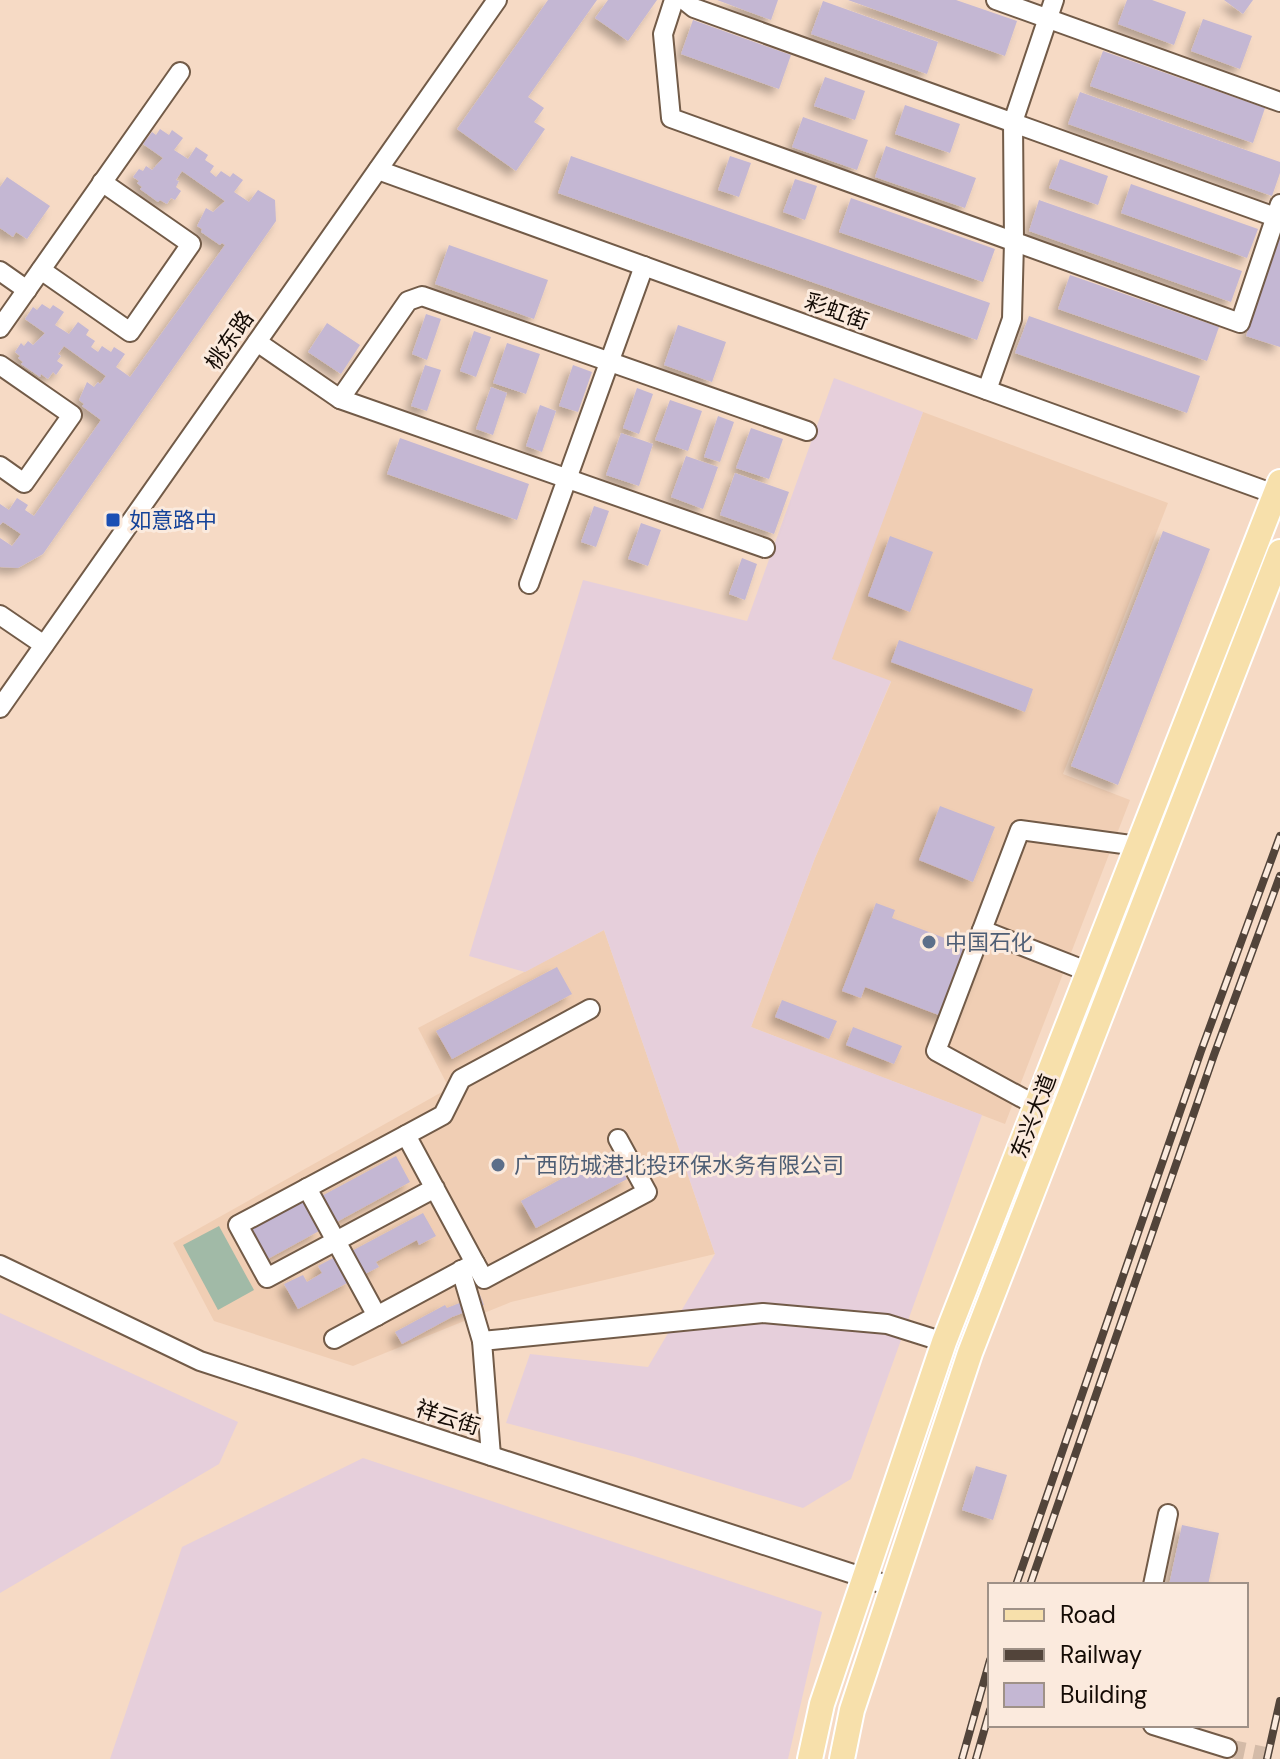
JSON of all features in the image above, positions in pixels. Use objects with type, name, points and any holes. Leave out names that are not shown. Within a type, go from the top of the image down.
[{"type":"main road","name":"东兴大道","points":[[810,1759],[822,1704],[944,1342],[1279,491]]},
{"type":"main road","name":"东兴大道","points":[[842,1759],[852,1710],[970,1353],[1280,552]]},
{"type":"street","name":"桃东路","points":[[0,708],[497,0]]},
{"type":"street","points":[[674,0],[663,34],[671,118],[1240,323],[1278,210],[1013,122],[694,8],[684,0]]},
{"type":"street","points":[[996,0],[1280,102]]},
{"type":"street","points":[[987,390],[1012,319],[1013,122],[1054,0]]},
{"type":"street","points":[[0,328],[180,72]]},
{"type":"street","name":"彩虹街","points":[[378,170],[987,390],[1279,491]]},
{"type":"street","points":[[41,270],[130,332],[191,244],[102,182]]},
{"type":"street","points":[[529,584],[644,266]]},
{"type":"street","points":[[0,271],[27,290]]},
{"type":"street","points":[[340,399],[408,301],[422,296],[807,431]]},
{"type":"street","points":[[257,342],[340,399],[765,548]]},
{"type":"street","points":[[0,365],[72,415],[24,483],[0,466]]},
{"type":"street","points":[[1279,491],[1280,470]]},
{"type":"street","points":[[0,615],[44,645]]},
{"type":"street","points":[[1037,1106],[936,1051],[1020,830],[1138,846]]},
{"type":"street","points":[[982,930],[1089,972]]},
{"type":"street","points":[[435,1188],[267,1278],[238,1225],[443,1115],[461,1079],[590,1009]]},
{"type":"street","points":[[406,1135],[435,1188],[468,1267],[482,1341],[491,1456]]},
{"type":"street","points":[[468,1267],[484,1279],[647,1192],[618,1139]]},
{"type":"street","points":[[307,1188],[377,1316]]},
{"type":"street","name":"祥云街","points":[[0,1265],[200,1361],[893,1587]]},
{"type":"street","points":[[334,1339],[468,1267]]},
{"type":"street","points":[[482,1341],[763,1313],[887,1324],[944,1342]]},
{"type":"street","points":[[1153,1583],[1168,1514]]},
{"type":"street","points":[[1159,1727],[1227,1748]]},
{"type":"shaded area","points":[[834,378],[923,412],[832,659],[891,681],[815,858],[751,1027],[982,1115],[851,1479],[803,1508],[635,1457],[506,1423],[530,1354],[648,1367],[715,1254],[604,930],[525,972],[469,956],[583,580],[747,621]]},
{"type":"shaded area","points":[[923,412],[1168,503],[1063,774],[1130,800],[1005,1124],[751,1027],[815,858],[891,682],[831,659]]},
{"type":"shaded area","name":"广西防城港北投环保水务有限公司","points":[[604,930],[715,1254],[511,1302],[353,1366],[214,1321],[173,1243],[449,1088],[418,1028]]},
{"type":"shaded area","points":[[0,1313],[238,1422],[219,1464],[0,1593]]},
{"type":"shaded area","points":[[363,1458],[822,1612],[788,1759],[110,1759],[182,1547]]},
{"type":"green space","points":[[219,1226],[254,1290],[218,1310],[183,1245]]},
{"type":"building","points":[[548,0],[597,0],[528,97],[544,108],[534,122],[545,129],[516,171],[457,129]]},
{"type":"building","points":[[608,0],[657,0],[628,41],[595,18]]},
{"type":"building","points":[[717,0],[778,0],[771,20]]},
{"type":"building","points":[[848,0],[956,0],[1017,21],[1005,56]]},
{"type":"building","points":[[1127,0],[1152,0],[1186,12],[1174,45],[1118,24]]},
{"type":"building","points":[[1224,0],[1253,0],[1243,14]]},
{"type":"building","points":[[823,1],[938,42],[927,74],[811,34]]},
{"type":"building","points":[[1203,19],[1252,36],[1240,69],[1191,51]]},
{"type":"building","points":[[693,20],[791,55],[779,89],[681,54]]},
{"type":"building","points":[[1103,51],[1265,108],[1253,143],[1090,86]]},
{"type":"building","points":[[825,77],[865,91],[855,120],[814,106]]},
{"type":"building","points":[[1080,92],[1280,162],[1280,173],[1272,196],[1068,124]]},
{"type":"building","points":[[905,105],[960,124],[950,153],[895,134]]},
{"type":"building","points":[[803,117],[868,140],[857,170],[792,147]]},
{"type":"building","points":[[160,129],[169,135],[172,130],[183,138],[174,150],[188,159],[196,147],[208,155],[205,160],[214,166],[210,172],[216,177],[221,171],[230,177],[233,173],[243,180],[234,192],[249,202],[258,190],[275,200],[276,221],[43,554],[18,568],[0,567],[0,538],[12,546],[21,534],[3,522],[0,525],[0,504],[9,510],[17,498],[28,505],[25,510],[34,516],[101,420],[82,406],[84,404],[79,400],[87,382],[94,387],[106,376],[64,346],[57,361],[63,365],[56,375],[53,372],[48,379],[21,364],[20,356],[15,352],[21,343],[24,346],[28,341],[33,345],[45,333],[25,319],[33,307],[37,310],[42,304],[50,309],[53,305],[64,312],[55,325],[69,334],[78,322],[89,330],[86,335],[95,341],[91,347],[98,352],[102,346],[111,352],[114,347],[125,354],[116,367],[130,377],[225,245],[220,245],[197,226],[206,208],[213,212],[225,201],[182,171],[176,180],[179,181],[176,187],[181,191],[175,200],[171,198],[167,204],[158,202],[140,189],[139,181],[133,177],[146,166],[152,170],[163,158],[143,144],[152,132],[156,135]]},
{"type":"building","points":[[886,146],[976,178],[965,208],[875,177]]},
{"type":"building","points":[[571,156],[990,303],[977,340],[558,193]]},
{"type":"building","points":[[730,156],[751,163],[739,197],[718,190]]},
{"type":"building","points":[[1060,159],[1108,176],[1098,205],[1049,188]]},
{"type":"building","points":[[7,177],[50,206],[27,239],[16,232],[13,237],[0,228],[0,187]]},
{"type":"building","points":[[795,179],[817,186],[805,220],[783,212]]},
{"type":"building","points":[[1131,184],[1258,229],[1247,258],[1121,213]]},
{"type":"building","points":[[851,198],[995,249],[983,282],[839,232]]},
{"type":"building","points":[[1039,200],[1242,271],[1231,302],[1029,231]]},
{"type":"building","points":[[1280,237],[1280,347],[1246,336]]},
{"type":"building","points":[[449,245],[548,280],[534,319],[435,284]]},
{"type":"building","points":[[1070,275],[1219,327],[1207,361],[1058,309]]},
{"type":"building","points":[[426,314],[441,319],[427,360],[412,354]]},
{"type":"building","points":[[1029,316],[1200,376],[1187,413],[1015,353]]},
{"type":"building","points":[[327,323],[360,345],[341,374],[308,352]]},
{"type":"building","points":[[678,325],[726,342],[712,382],[664,365]]},
{"type":"building","points":[[474,331],[491,337],[476,377],[460,371]]},
{"type":"building","points":[[507,343],[540,354],[526,394],[493,383]]},
{"type":"building","points":[[425,365],[441,370],[427,411],[411,406]]},
{"type":"building","points":[[573,365],[592,372],[578,412],[559,406]]},
{"type":"building","points":[[491,387],[507,393],[493,435],[476,429]]},
{"type":"building","points":[[637,388],[653,394],[639,434],[623,428]]},
{"type":"building","points":[[670,400],[702,411],[688,451],[655,440]]},
{"type":"building","points":[[540,405],[556,411],[542,452],[526,446]]},
{"type":"building","points":[[718,416],[734,422],[720,462],[704,457]]},
{"type":"building","points":[[751,428],[783,439],[769,479],[736,468]]},
{"type":"building","points":[[621,433],[653,444],[639,486],[606,475]]},
{"type":"building","points":[[400,438],[529,484],[517,520],[387,474]]},
{"type":"building","points":[[686,456],[718,467],[703,509],[671,497]]},
{"type":"building","points":[[735,473],[789,492],[774,534],[720,515]]},
{"type":"building","points":[[594,506],[609,511],[596,547],[581,542]]},
{"type":"building","points":[[641,523],[661,530],[648,566],[628,559]]},
{"type":"building","points":[[1163,531],[1210,549],[1118,785],[1071,766]]},
{"type":"building","points":[[890,536],[933,552],[910,612],[868,596]]},
{"type":"building","points":[[742,558],[757,564],[745,600],[729,594]]},
{"type":"building","points":[[899,640],[1033,689],[1025,712],[891,662]]},
{"type":"building","points":[[940,806],[995,827],[973,882],[919,860]]},
{"type":"building","points":[[876,903],[895,910],[892,918],[984,953],[957,1022],[865,987],[861,998],[842,991]]},
{"type":"building","points":[[557,967],[572,994],[452,1059],[436,1031]]},
{"type":"building","points":[[782,1000],[837,1021],[829,1039],[775,1017]]},
{"type":"building","points":[[853,1027],[902,1046],[894,1064],[846,1045]]},
{"type":"building","points":[[612,1151],[627,1179],[536,1228],[521,1201]]},
{"type":"building","points":[[396,1156],[410,1182],[333,1224],[318,1198]]},
{"type":"building","points":[[302,1200],[319,1231],[266,1260],[249,1228]]},
{"type":"building","points":[[423,1213],[436,1236],[419,1245],[417,1240],[376,1262],[379,1267],[361,1276],[348,1253]]},
{"type":"building","points":[[337,1256],[351,1281],[298,1309],[284,1284],[303,1275],[307,1282],[322,1273],[318,1266]]},
{"type":"building","points":[[480,1295],[484,1305],[452,1317],[402,1344],[395,1332],[445,1305],[447,1308]]},
{"type":"building","points":[[976,1466],[1007,1475],[993,1520],[962,1510]]},
{"type":"building","points":[[1182,1525],[1219,1533],[1208,1583],[1169,1583]]},
{"type":"tunnel","points":[[1227,1748],[1280,1759]]},
{"type":"railway","points":[[1017,1583],[1201,1051],[1280,836]]},
{"type":"railway","points":[[1031,1583],[1214,1055],[1280,876]]},
{"type":"railway","points":[[962,1759],[988,1667]]},
{"type":"railway","points":[[1267,1759],[1280,1701]]},
{"type":"railway","points":[[976,1759],[988,1717]]},
{"type":"place","name":"如意路中","points":[[113,520]]},
{"type":"place","name":"中国石化","points":[[929,942]]},
{"type":"place","name":"广西防城港北投环保水务有限公司","points":[[498,1165]]}]
